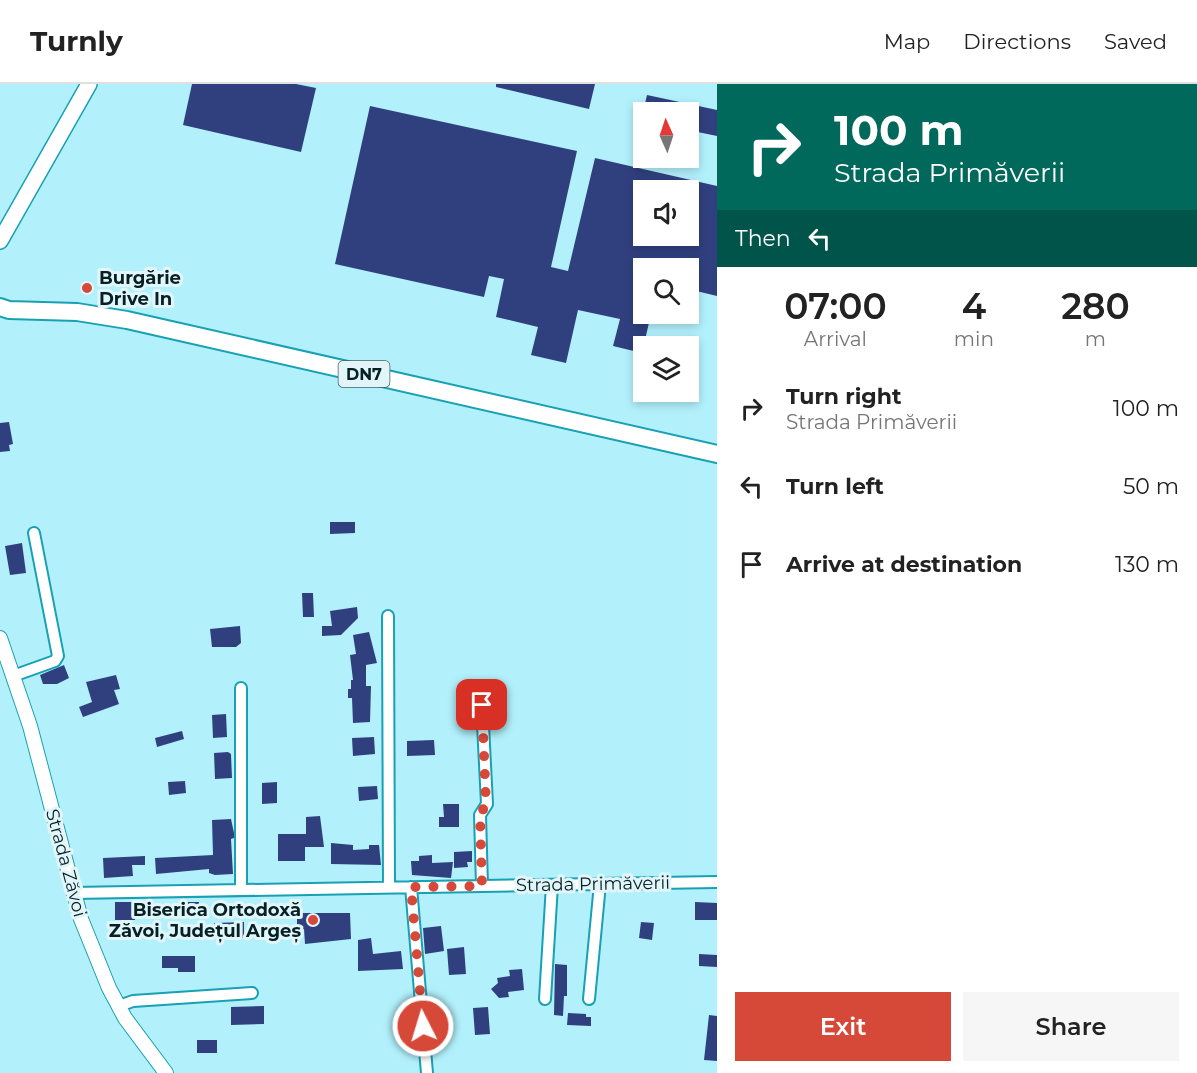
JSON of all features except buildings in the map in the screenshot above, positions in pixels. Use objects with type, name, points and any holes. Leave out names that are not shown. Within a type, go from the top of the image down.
[{"type":"main road","points":[[0,241],[89,84]]},
{"type":"main road","name":"DN7","points":[[3,310],[76,312],[127,320],[717,454]]},
{"type":"street","points":[[13,676],[55,662],[58,656],[34,533]]},
{"type":"street","points":[[388,616],[389,887]]},
{"type":"street","name":"Strada Zăvoi","points":[[0,638],[30,726],[73,893],[92,948],[119,1006],[166,1073]]},
{"type":"street","points":[[241,890],[242,688]]},
{"type":"street","points":[[482,705],[486,804],[480,815],[482,886]]},
{"type":"street","name":"Strada Primăverii","points":[[73,893],[717,882]]},
{"type":"street","points":[[589,999],[600,884]]},
{"type":"street","points":[[545,999],[552,885]]},
{"type":"street","points":[[411,887],[428,1073]]},
{"type":"street","points":[[119,1006],[133,1001],[252,993]]},
{"type":"place","name":"Burgărie Drive In","points":[[87,288]]},
{"type":"place","name":"Biserica Ortodoxă Zăvoi, Județul Argeș","points":[[313,920]]},
{"type":"route","points":[[423,1026],[411,887],[482,886],[480,815],[486,804],[482,705]]}]
